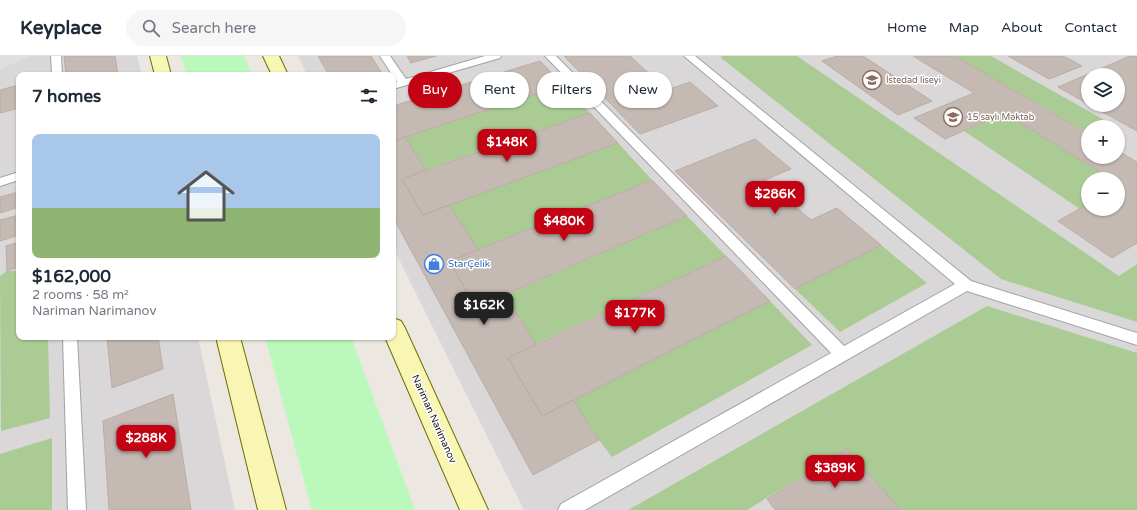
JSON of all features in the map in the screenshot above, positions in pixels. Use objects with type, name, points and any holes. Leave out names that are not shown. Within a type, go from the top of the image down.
[{"type":"main road","points":[[158,56],[162,72]]},
{"type":"main road","points":[[271,56],[279,72]]},
{"type":"main road","name":"Nariman Narimanov","points":[[396,335],[474,510]]},
{"type":"main road","points":[[229,340],[272,510]]},
{"type":"lane","points":[[56,56],[57,72]]},
{"type":"lane","points":[[385,56],[392,72]]},
{"type":"lane","points":[[398,85],[496,56]]},
{"type":"lane","points":[[550,56],[843,354]]},
{"type":"lane","points":[[689,56],[966,285],[1137,338]]},
{"type":"lane","points":[[0,182],[16,177]]},
{"type":"lane","points":[[567,510],[966,285]]},
{"type":"lane","points":[[70,340],[77,510]]},
{"type":"shaded area","points":[[0,56],[137,56],[141,72],[16,72],[16,340],[199,340],[235,510],[0,510]]},
{"type":"shaded area","points":[[0,56],[31,56],[0,69]]},
{"type":"shaded area","points":[[298,56],[1137,56],[1137,510],[524,510],[396,253],[396,72],[306,72]]},
{"type":"green space","points":[[181,56],[244,56],[251,72],[186,72]]},
{"type":"green space","points":[[797,56],[1119,276],[1137,264],[1137,322],[1001,279],[720,57]]},
{"type":"green space","points":[[955,56],[991,56],[1081,107],[1081,112],[1090,112],[1104,120],[1081,120],[1081,129]]},
{"type":"green space","points":[[537,94],[537,108],[585,108],[590,113],[426,170],[405,137],[494,108],[529,108],[529,96]]},
{"type":"green space","points":[[1004,113],[1081,160],[1081,164],[1087,164],[1101,172],[1081,172],[1080,209],[964,131]]},
{"type":"green space","points":[[618,143],[652,180],[478,250],[449,205]]},
{"type":"green space","points":[[687,216],[726,256],[536,344],[505,295]]},
{"type":"green space","points":[[881,245],[927,283],[840,332],[795,289]]},
{"type":"green space","points":[[7,271],[16,271],[16,340],[48,340],[50,418],[1,431],[0,276]]},
{"type":"green space","points":[[770,301],[812,345],[612,457],[573,400]]},
{"type":"green space","points":[[987,306],[1137,353],[1137,510],[901,510],[847,449],[747,510],[628,510]]},
{"type":"green space","points":[[266,340],[352,340],[415,510],[312,510]]},
{"type":"green space","points":[[52,438],[52,510],[0,510],[0,454]]},
{"type":"building","points":[[64,56],[115,56],[118,72],[66,72]]},
{"type":"building","points":[[318,56],[371,56],[381,72],[327,72]]},
{"type":"building","points":[[407,56],[436,56],[411,63]]},
{"type":"building","points":[[564,56],[630,56],[647,72],[614,72],[614,107],[606,99],[606,72],[580,72]]},
{"type":"building","points":[[837,56],[863,56],[932,101],[898,115],[822,61]]},
{"type":"building","name":"15 saylı Məktəb","points":[[913,56],[955,56],[1081,130],[1081,160],[1004,113],[945,139],[914,118],[974,93]]},
{"type":"building","points":[[1008,56],[1063,56],[1082,66],[1049,79]]},
{"type":"building","points":[[1130,56],[1137,56],[1137,131],[1125,124],[1125,120],[1117,120],[1103,112],[1125,112],[1125,68],[1102,68]]},
{"type":"building","points":[[540,61],[551,72],[537,72],[537,94],[529,96],[529,72],[504,72]]},
{"type":"building","points":[[1081,77],[1081,100],[1058,87]]},
{"type":"building","points":[[470,82],[470,108],[494,108],[396,140],[396,105],[408,101],[408,108],[462,108],[462,85]]},
{"type":"building","points":[[690,82],[718,106],[640,134],[615,108],[672,108],[672,88]]},
{"type":"building","points":[[16,86],[16,109],[0,113],[0,90]]},
{"type":"building","points":[[590,113],[618,143],[423,215],[402,179]]},
{"type":"building","points":[[405,137],[426,170],[402,179],[423,215],[449,205],[478,250],[449,261],[476,307],[505,295],[536,344],[508,358],[542,416],[573,400],[599,440],[533,475],[396,223],[396,140]]},
{"type":"building","points":[[755,139],[791,169],[765,180],[811,220],[837,208],[881,245],[795,289],[675,171]]},
{"type":"building","name":"15 saylı Məktəb","points":[[1125,155],[1137,162],[1137,243],[1112,258],[1058,221],[1081,208],[1081,216],[1125,216],[1125,172],[1101,172],[1087,164],[1125,164]]},
{"type":"building","points":[[652,180],[687,216],[476,307],[449,261]]},
{"type":"building","points":[[16,193],[16,208],[0,213],[0,197]]},
{"type":"building","points":[[16,216],[16,236],[0,241],[0,220]]},
{"type":"building","points":[[16,243],[16,268],[7,271],[6,246]]},
{"type":"building","points":[[726,256],[770,301],[542,416],[508,358]]},
{"type":"building","points":[[107,340],[158,340],[163,369],[112,388]]},
{"type":"building","points":[[173,394],[191,510],[109,510],[103,421]]},
{"type":"building","points":[[847,449],[901,510],[775,510],[767,499]]},
{"type":"place","name":"İstedad liseyi","points":[[872,80]]},
{"type":"place","name":"15 saylı Məktəb","points":[[953,117]]},
{"type":"place","name":"StarÇelik","points":[[434,264]]}]
